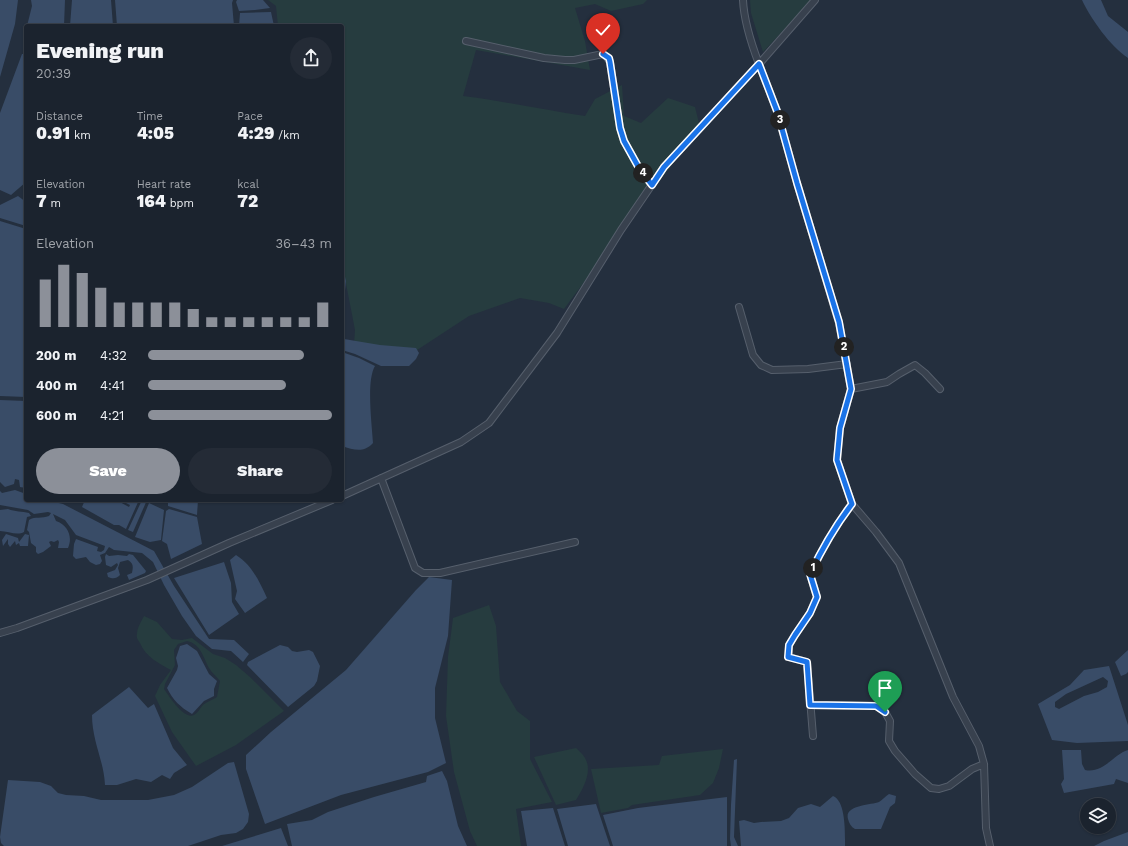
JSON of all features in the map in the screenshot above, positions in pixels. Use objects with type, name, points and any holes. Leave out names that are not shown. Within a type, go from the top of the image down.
[{"type":"street","points":[[743,0],[746,22],[752,46],[777,111],[839,322],[851,389],[840,428],[837,460],[852,504],[899,562],[953,697],[979,746],[984,764],[986,828],[990,846]]},
{"type":"street","points":[[344,495],[461,442],[488,423],[557,333],[621,230],[664,167],[759,64],[815,0]]},
{"type":"street","points":[[466,41],[551,58],[574,60],[603,54],[606,56],[610,62],[620,128],[624,141],[639,168],[652,185]]},
{"type":"street","points":[[739,307],[753,355],[761,365],[772,370],[808,369],[847,364]]},
{"type":"street","points":[[851,389],[887,382],[915,365],[940,389]]},
{"type":"street","points":[[381,478],[415,568],[423,573],[440,573],[575,542]]},
{"type":"street","points":[[0,633],[146,580],[327,502]]},
{"type":"street","points":[[813,736],[807,662],[788,657],[789,645],[810,613],[817,597],[810,574],[821,551],[837,524],[852,504]]},
{"type":"street","points":[[810,705],[876,706],[885,712],[890,722],[889,741],[895,751],[915,774],[931,788],[939,789],[949,786],[972,770],[984,764]]},
{"type":"green space","points":[[268,0],[647,0],[643,4],[611,11],[595,4],[575,8],[585,41],[590,70],[476,50],[463,96],[585,116],[595,99],[622,85],[624,116],[641,123],[668,98],[695,107],[700,127],[564,309],[549,303],[520,298],[469,316],[411,354],[354,344],[355,330],[344,273],[344,24],[278,24],[276,6]]},
{"type":"green space","points":[[750,0],[812,0],[763,52],[751,13]]},
{"type":"green space","points":[[489,605],[496,626],[500,682],[517,711],[530,721],[530,759],[552,802],[516,809],[521,846],[477,846],[470,831],[454,772],[446,716],[448,657],[453,618]]},
{"type":"green space","points":[[144,616],[157,622],[172,639],[182,640],[192,638],[213,654],[225,658],[236,665],[284,711],[236,745],[196,766],[172,732],[155,696],[160,685],[171,670],[149,656],[138,640],[139,625]],"holes":[[[187,641],[199,648],[209,668],[220,681],[217,697],[204,704],[194,715],[190,716],[181,711],[164,689],[175,665],[174,650],[178,644]]]},
{"type":"green space","points":[[576,748],[583,755],[587,763],[588,774],[586,780],[576,800],[556,805],[534,757]]},
{"type":"green space","points":[[723,749],[719,768],[713,783],[700,795],[632,805],[628,808],[601,813],[591,769],[659,765],[662,756]]},
{"type":"water","points":[[0,0],[18,0],[15,24],[0,77]]},
{"type":"water","points":[[31,0],[65,0],[64,24],[28,24],[32,6]]},
{"type":"water","points":[[72,0],[111,0],[113,24],[70,24]]},
{"type":"water","points":[[115,0],[233,0],[234,24],[117,24]]},
{"type":"water","points":[[237,0],[263,0],[270,8],[239,11],[236,2]]},
{"type":"water","points":[[1082,0],[1101,0],[1108,16],[1128,32],[1128,58],[1114,47],[1102,32]]},
{"type":"water","points":[[271,12],[274,24],[239,24],[240,13]]},
{"type":"water","points":[[22,54],[24,54],[24,184],[11,195],[0,190],[0,113]]},
{"type":"water","points":[[18,196],[24,200],[24,225],[0,218],[0,205]]},
{"type":"water","points":[[0,221],[24,228],[24,397],[0,396]]},
{"type":"water","points":[[344,272],[346,281],[344,300]]},
{"type":"water","points":[[344,339],[380,345],[416,348],[419,353],[416,359],[409,366],[381,366],[344,351]]},
{"type":"water","points":[[344,353],[375,366],[372,373],[370,392],[373,443],[366,448],[359,450],[344,446]]},
{"type":"water","points":[[0,400],[24,401],[24,488],[20,487],[19,480],[15,479],[14,484],[5,487],[0,482]]},
{"type":"water","points":[[15,490],[24,493],[24,502],[54,502],[63,504],[154,551],[174,586],[209,639],[234,640],[249,654],[243,662],[231,651],[212,649],[196,636],[182,616],[153,562],[142,553],[114,550],[109,547],[105,553],[100,555],[102,561],[100,564],[96,565],[90,562],[86,557],[76,559],[73,556],[76,539],[98,547],[97,551],[101,552],[104,550],[105,546],[76,535],[65,520],[53,514],[56,521],[64,525],[70,536],[68,548],[58,548],[58,540],[54,542],[51,541],[49,542],[51,546],[38,554],[36,552],[36,547],[31,543],[29,532],[27,530],[29,520],[46,517],[51,513],[34,514],[28,510],[0,505],[0,491],[2,493]]},
{"type":"water","points":[[84,502],[120,502],[129,507],[130,505],[124,502],[138,502],[126,529],[119,525],[114,525],[82,507]]},
{"type":"water","points":[[141,502],[146,502],[133,532],[128,530]]},
{"type":"water","points":[[168,502],[198,502],[197,515],[168,506]]},
{"type":"water","points":[[149,503],[164,510],[161,540],[150,542],[135,537]]},
{"type":"water","points":[[8,509],[29,513],[31,516],[27,517],[24,532],[15,533],[0,531],[0,510]]},
{"type":"water","points":[[169,509],[197,517],[202,544],[171,559],[167,544],[162,541],[166,511]]},
{"type":"water","points":[[6,534],[18,538],[19,542],[25,534],[29,535],[28,546],[20,546],[19,543],[16,545],[15,541],[10,547],[8,544],[8,539],[3,546],[2,540]]},
{"type":"water","points":[[106,554],[109,556],[133,555],[146,571],[145,573],[129,580],[127,575],[132,573],[133,567],[128,560],[120,562],[118,568],[119,576],[114,578],[108,577],[107,573],[115,570],[118,565],[117,563],[111,567],[106,565]]},
{"type":"water","points":[[236,555],[251,569],[267,598],[245,613],[235,599],[237,591],[230,560]]},
{"type":"water","points":[[224,562],[231,583],[232,602],[239,614],[209,635],[174,578]]},
{"type":"water","points":[[429,577],[452,580],[448,636],[435,688],[435,718],[446,763],[428,772],[341,795],[265,824],[246,769],[246,755],[271,732],[346,670]]},
{"type":"water","points":[[187,644],[197,651],[209,674],[217,681],[214,689],[214,696],[204,701],[192,714],[177,703],[167,688],[177,670],[178,666],[176,658],[180,646]]},
{"type":"water","points":[[280,645],[288,647],[292,651],[297,652],[309,650],[313,652],[320,666],[317,681],[314,686],[288,707],[247,665],[248,662]]},
{"type":"water","points":[[1128,650],[1128,672],[1121,676],[1115,662]]},
{"type":"water","points":[[1109,666],[1128,725],[1128,741],[1077,743],[1052,740],[1038,704],[1070,685],[1084,670]],"holes":[[[1103,677],[1108,681],[1107,687],[1098,692],[1084,696],[1059,709],[1055,707],[1055,702],[1066,694]]]},
{"type":"water","points":[[129,687],[148,708],[154,704],[173,748],[187,765],[174,773],[170,779],[162,775],[151,782],[136,779],[117,785],[105,785],[103,768],[94,734],[92,715]]},
{"type":"water","points":[[1062,750],[1081,750],[1082,764],[1085,770],[1091,770],[1103,766],[1128,750],[1128,783],[1116,779],[1114,784],[1064,793],[1061,784],[1064,779]]},
{"type":"water","points":[[737,759],[734,837],[738,846],[731,846],[731,805],[734,760]]},
{"type":"water","points":[[234,762],[249,814],[248,822],[243,829],[236,833],[221,835],[188,846],[4,846],[1,843],[0,837],[8,780],[40,782],[51,786],[58,793],[84,796],[101,800],[148,800],[174,795],[192,787],[228,763]]},
{"type":"water","points":[[442,771],[447,781],[458,826],[467,846],[292,846],[287,824],[312,820],[328,812],[426,782],[427,776]]},
{"type":"water","points":[[889,794],[896,796],[895,803],[890,807],[881,829],[855,829],[851,826],[848,819],[848,814],[850,811],[859,806],[879,802]]},
{"type":"water","points":[[833,796],[837,799],[843,811],[845,846],[741,846],[739,821],[744,820],[754,823],[781,821],[789,818],[798,808],[811,804],[820,807]]},
{"type":"water","points":[[727,797],[727,846],[613,846],[603,815],[638,808]]},
{"type":"water","points":[[596,804],[610,846],[568,846],[557,809]]},
{"type":"water","points":[[553,808],[565,846],[527,846],[521,811]]},
{"type":"water","points":[[281,828],[288,846],[222,846]]},
{"type":"water","points":[[1128,832],[1128,846],[1094,846],[1104,841]]},
{"type":"route","points":[[603,54],[609,58],[610,62],[620,128],[624,141],[639,168],[652,185],[664,167],[759,64],[777,111],[839,322],[851,389],[840,428],[837,460],[852,504],[837,524],[821,551],[810,574],[817,597],[810,613],[789,645],[788,657],[807,662],[810,705],[876,706],[885,712]]}]
